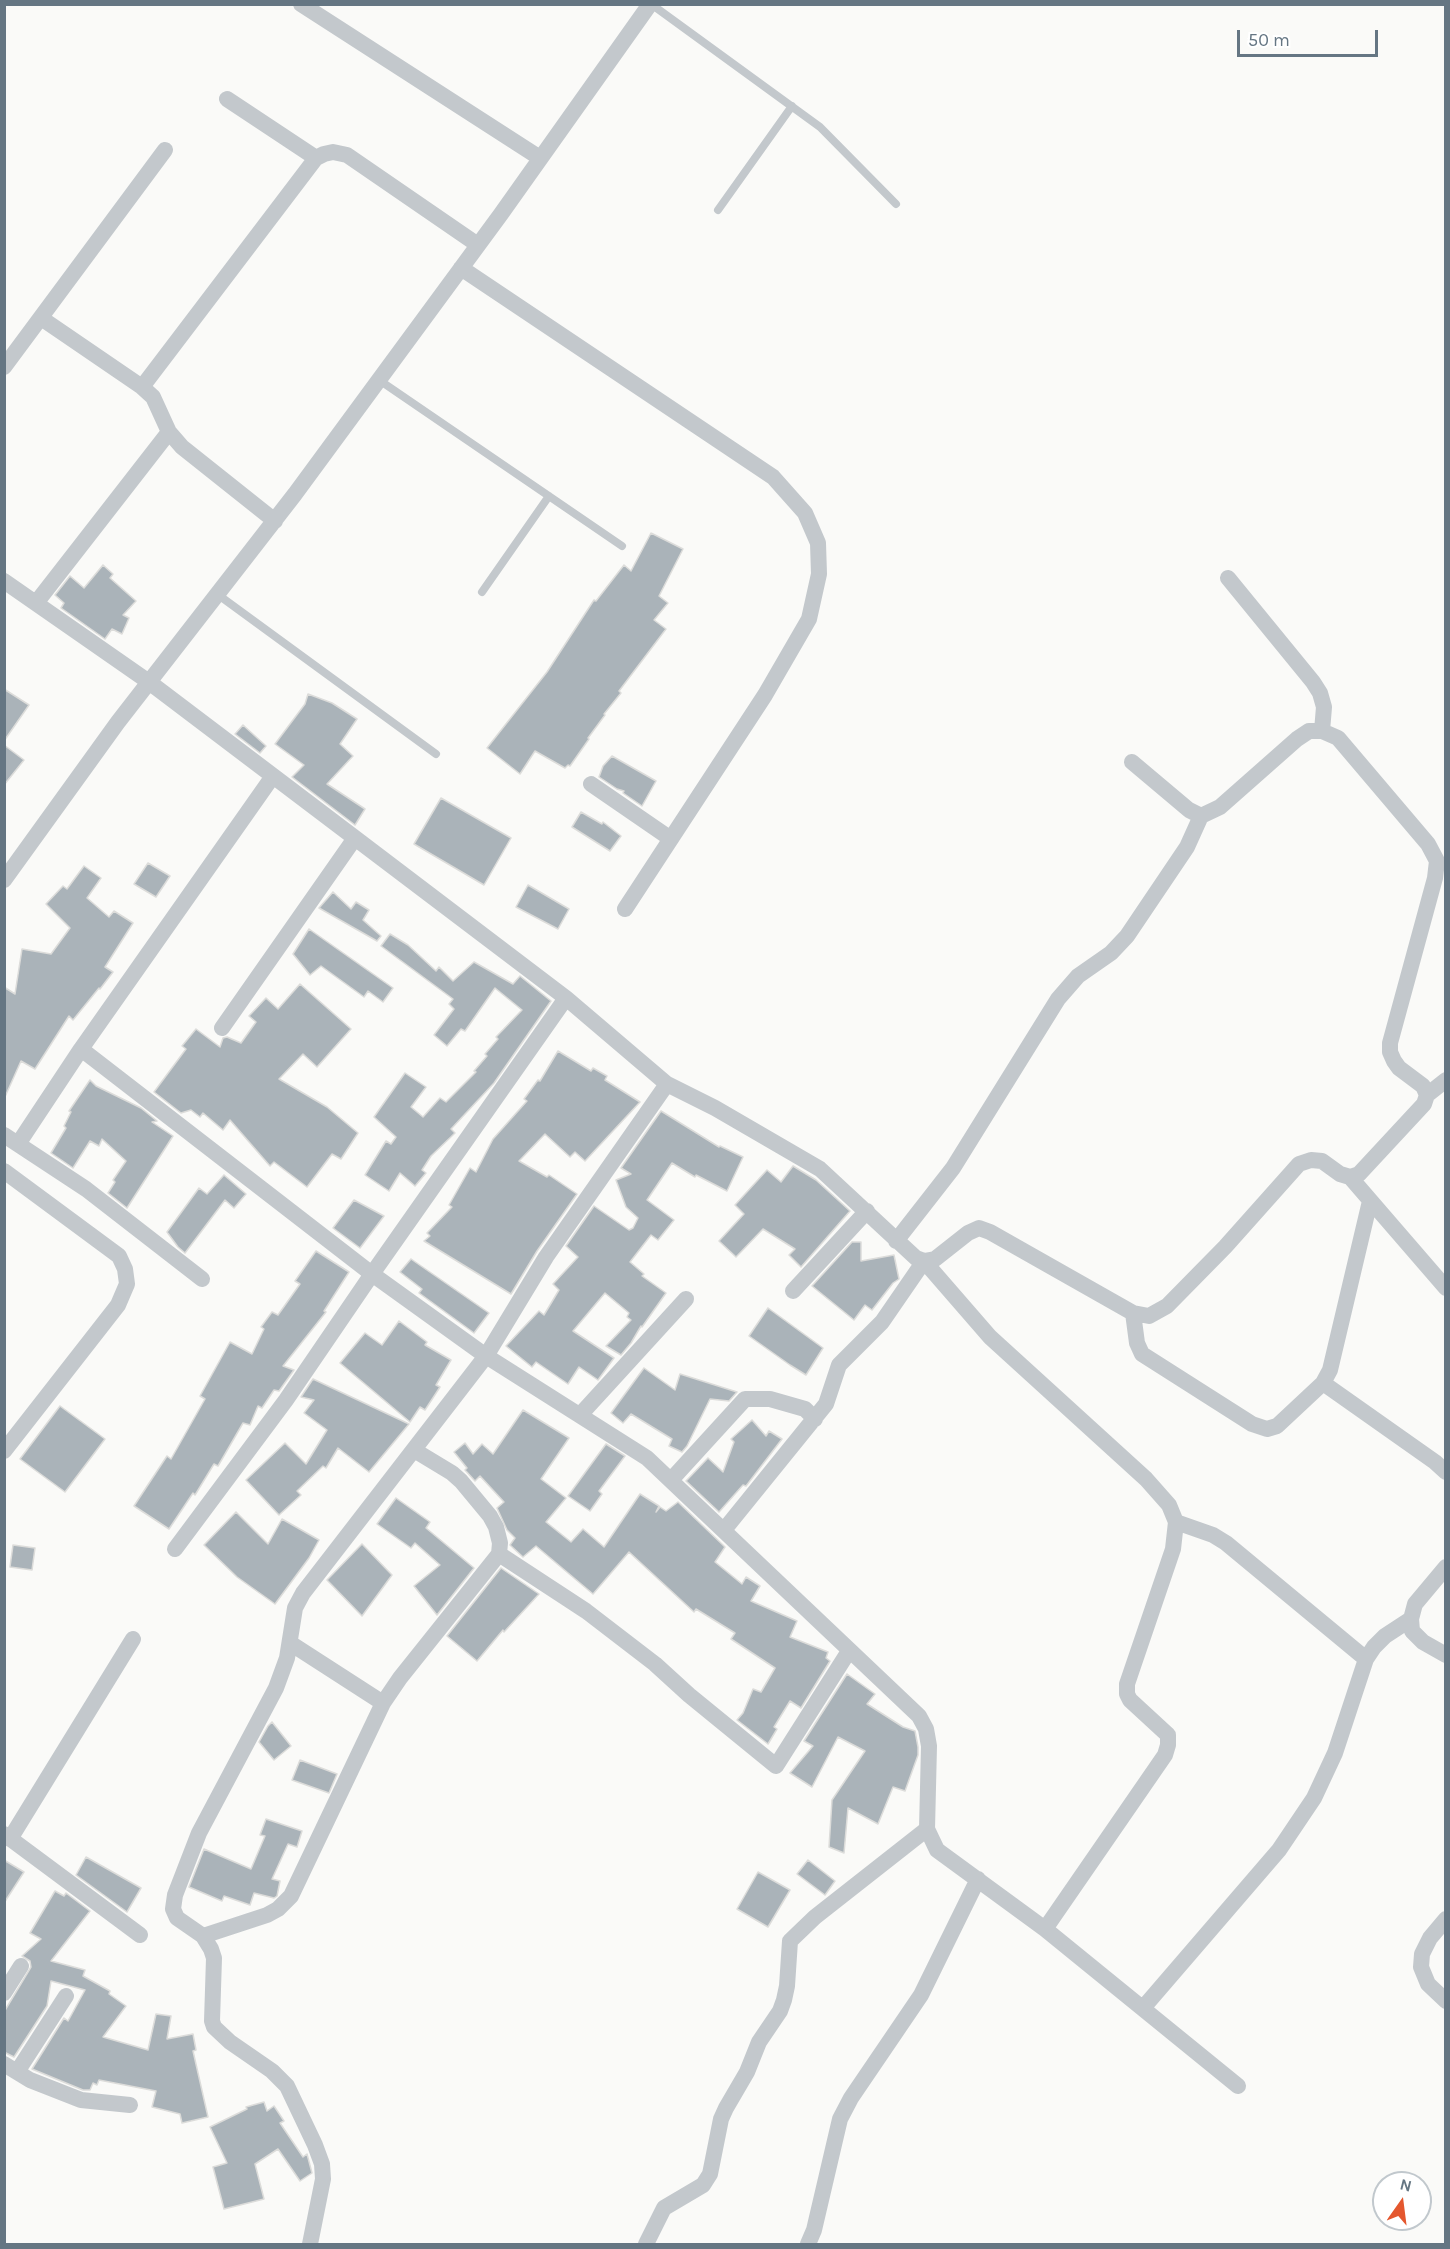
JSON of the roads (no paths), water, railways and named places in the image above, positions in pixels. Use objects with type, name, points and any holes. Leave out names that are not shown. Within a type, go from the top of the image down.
[{"type":"street","points":[[301,4],[540,158]]},
{"type":"street","points":[[4,880],[149,682],[275,520],[379,380],[650,4]]},
{"type":"street","points":[[227,99],[316,158]]},
{"type":"street","points":[[4,367],[165,150]]},
{"type":"street","points":[[142,387],[316,158],[333,152],[347,155],[478,245]]},
{"type":"street","points":[[461,268],[773,477],[805,513],[818,543],[819,574],[809,619],[765,695],[625,909]]},
{"type":"street","points":[[41,318],[142,387],[153,398],[170,432],[182,447],[275,520]]},
{"type":"street","points":[[36,603],[170,432]]},
{"type":"street","points":[[1228,578],[1320,693],[1324,707],[1322,731]]},
{"type":"street","points":[[4,581],[149,682],[566,998],[667,1084],[714,1108],[820,1169],[867,1211],[896,1241],[916,1258],[924,1261],[990,1337],[1146,1479],[1169,1505],[1176,1522],[1173,1549],[1127,1684],[1127,1694],[1130,1700],[1168,1735],[1165,1755],[1045,1929]]},
{"type":"street","points":[[896,1241],[953,1168],[1058,999],[1078,976],[1111,953],[1127,936],[1180,857],[1201,816],[1220,807],[1297,739],[1310,731],[1322,731],[1338,738],[1443,859],[1435,878],[1390,1043],[1390,1052],[1394,1061],[1399,1068],[1422,1086],[1427,1095]]},
{"type":"street","points":[[1132,762],[1189,810],[1201,816]]},
{"type":"street","points":[[202,1278],[86,1189],[11,1139],[81,1049],[273,776]]},
{"type":"street","points":[[591,784],[671,839]]},
{"type":"street","points":[[222,1028],[355,838]]},
{"type":"street","points":[[175,1549],[286,1401],[566,998]]},
{"type":"street","points":[[81,1049],[372,1275],[486,1356],[647,1458],[920,1716],[926,1729],[929,1746],[927,1829],[938,1850],[1045,1929],[1238,2086]]},
{"type":"street","points":[[1350,1177],[1359,1173],[1419,1110],[1427,1095],[1446,1080]]},
{"type":"street","points":[[310,2244],[323,2179],[319,2154],[287,2086],[272,2071],[230,2042],[214,2026],[212,2021],[214,1958],[203,1936],[177,1918],[173,1909],[175,1895],[199,1833],[276,1688],[288,1658],[295,1608],[303,1593],[486,1356],[546,1257],[667,1084]]},
{"type":"street","points":[[723,1530],[815,1419],[826,1404],[839,1365],[882,1322],[924,1261],[935,1258],[968,1233],[979,1228],[990,1232],[1133,1313],[1149,1316],[1167,1306],[1225,1247],[1299,1164],[1311,1160],[1322,1161],[1340,1174],[1350,1177],[1446,1288]]},
{"type":"street","points":[[4,1170],[119,1256],[125,1269],[127,1284],[118,1305],[4,1451]]},
{"type":"street","points":[[1133,1313],[1137,1343],[1142,1354],[1252,1424],[1267,1429],[1277,1426],[1323,1383],[1330,1370],[1370,1201]]},
{"type":"street","points":[[793,1291],[867,1211]]},
{"type":"street","points":[[580,1415],[686,1299]]},
{"type":"street","points":[[1323,1383],[1446,1472]]},
{"type":"street","points":[[671,1480],[745,1399],[770,1399],[805,1409],[815,1419]]},
{"type":"street","points":[[203,1936],[267,1915],[278,1909],[291,1896],[383,1703],[400,1678],[499,1554],[500,1544],[496,1527],[490,1516],[452,1473],[414,1450]]},
{"type":"street","points":[[1176,1522],[1213,1535],[1226,1543],[1366,1659]]},
{"type":"street","points":[[499,1554],[586,1611],[776,1766],[849,1651]]},
{"type":"street","points":[[1446,1567],[1415,1604],[1411,1619],[1412,1630],[1424,1642],[1446,1655]]},
{"type":"street","points":[[1143,2008],[1280,1850],[1314,1798],[1335,1753],[1366,1659],[1385,1636],[1411,1619]]},
{"type":"street","points":[[133,1639],[7,1837],[140,1935]]},
{"type":"street","points":[[290,1644],[383,1703]]},
{"type":"street","points":[[646,2244],[664,2208],[703,2185],[710,2174],[721,2119],[747,2072],[759,2042],[780,2012],[787,1986],[790,1941],[815,1917],[927,1829]]},
{"type":"street","points":[[808,2244],[840,2120],[851,2098],[921,1995],[978,1880]]},
{"type":"street","points":[[1446,1919],[1430,1938],[1422,1954],[1421,1967],[1428,1984],[1446,2001]]},
{"type":"street","points":[[4,1994],[21,1966]]},
{"type":"street","points":[[66,1996],[11,2068],[52,2090],[81,2100],[130,2105]]},
{"type":"lane","points":[[650,4],[820,127],[896,204]]},
{"type":"lane","points":[[718,210],[792,106]]},
{"type":"lane","points":[[379,380],[622,546]]},
{"type":"lane","points":[[482,592],[549,496]]},
{"type":"lane","points":[[218,594],[436,754]]}]
